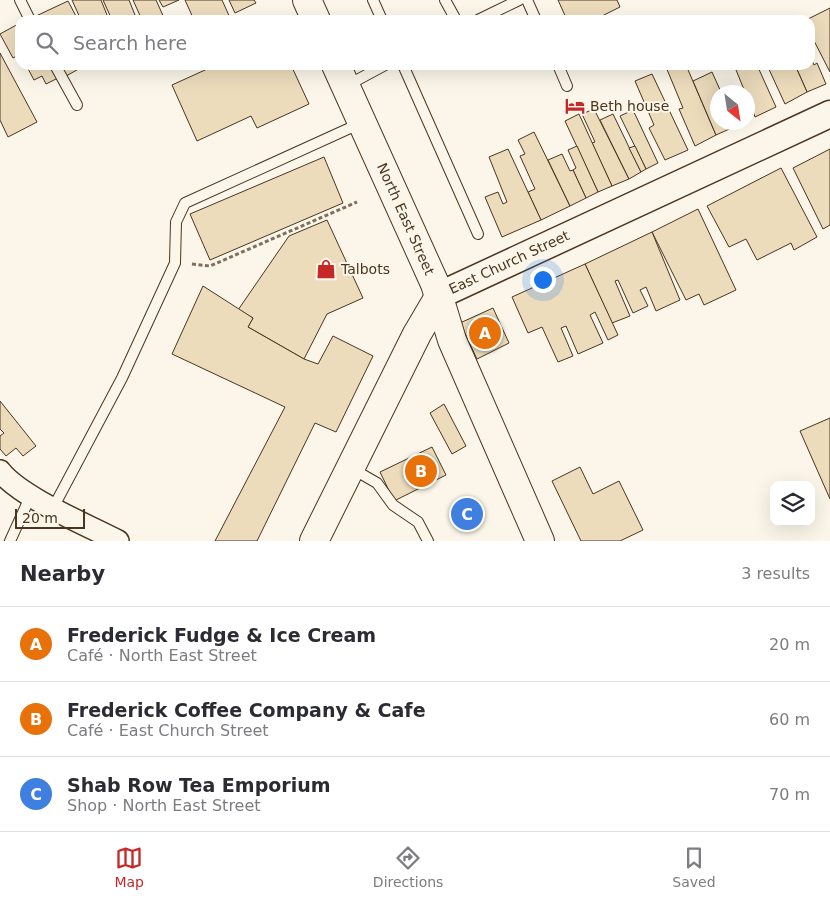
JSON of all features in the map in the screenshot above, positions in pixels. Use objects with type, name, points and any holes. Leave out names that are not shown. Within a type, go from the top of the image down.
[{"type":"main road","points":[[307,0],[314,15]]},
{"type":"main road","name":"North East Street","points":[[341,75],[440,295],[452,340],[540,541]]},
{"type":"main road","name":"East Church Street","points":[[314,541],[417,334],[440,295]]},
{"type":"street","name":"East Church Street","points":[[440,295],[830,114]]},
{"type":"street","points":[[0,471],[6,479],[31,495],[118,541]]},
{"type":"lane","points":[[20,0],[28,15]]},
{"type":"lane","points":[[373,0],[380,15]]},
{"type":"lane","points":[[445,0],[453,15]]},
{"type":"lane","points":[[488,15],[519,0]]},
{"type":"lane","points":[[527,0],[534,15]]},
{"type":"lane","points":[[58,70],[77,105]]},
{"type":"lane","points":[[341,75],[363,70]]},
{"type":"lane","points":[[405,70],[478,234]]},
{"type":"lane","points":[[560,70],[568,86]]},
{"type":"lane","points":[[53,508],[122,378],[175,263],[176,222],[185,203],[362,122]]},
{"type":"lane","points":[[351,468],[377,482],[393,505],[418,522],[428,541]]},
{"type":"lane","points":[[10,541],[31,495]]},
{"type":"path","points":[[175,263],[210,266],[357,202]]},
{"type":"building","points":[[72,0],[101,0],[107,15],[79,15]]},
{"type":"building","points":[[103,0],[129,0],[135,15],[110,15]]},
{"type":"building","points":[[133,0],[156,0],[163,15],[140,15]]},
{"type":"building","points":[[159,0],[179,0],[163,7]]},
{"type":"building","points":[[185,0],[222,0],[229,15],[192,15]]},
{"type":"building","points":[[229,0],[254,0],[256,3],[235,13]]},
{"type":"building","points":[[558,0],[617,0],[620,7],[604,15],[565,15]]},
{"type":"building","points":[[68,1],[75,15],[38,15]]},
{"type":"building","points":[[830,8],[830,72],[815,43],[815,16]]},
{"type":"building","points":[[15,26],[15,57],[13,58],[0,34]]},
{"type":"building","points":[[0,53],[37,122],[8,137],[0,120]]},
{"type":"building","points":[[817,63],[826,84],[807,92],[797,70],[815,70],[815,64]]},
{"type":"building","points":[[29,70],[54,70],[58,78],[46,84],[42,76],[34,80]]},
{"type":"building","points":[[63,70],[77,70],[66,76]]},
{"type":"building","points":[[205,70],[293,70],[309,104],[257,128],[251,116],[197,141],[172,85]]},
{"type":"building","points":[[667,70],[688,70],[710,121],[710,130],[714,130],[716,135],[695,146],[679,109],[683,108]]},
{"type":"building","points":[[736,70],[759,70],[776,107],[755,117],[755,85],[742,85]]},
{"type":"building","points":[[769,70],[797,70],[807,92],[785,104]]},
{"type":"building","points":[[712,72],[718,85],[710,85],[710,121],[693,81]]},
{"type":"building","points":[[652,74],[688,150],[665,160],[649,128],[654,125],[635,81]]},
{"type":"building","points":[[594,109],[629,179],[612,186],[592,143],[595,142],[582,114]]},
{"type":"building","points":[[633,110],[658,163],[646,169],[620,116]]},
{"type":"building","points":[[579,114],[612,186],[598,192],[565,121]]},
{"type":"building","points":[[613,114],[641,172],[629,179],[600,120]]},
{"type":"building","points":[[714,130],[727,130],[716,135]]},
{"type":"building","points":[[534,132],[570,206],[541,220],[528,192],[535,189],[520,156],[525,154],[518,140]]},
{"type":"building","points":[[577,146],[598,192],[586,198],[573,170],[576,168],[568,150]]},
{"type":"building","points":[[635,146],[646,169],[641,172],[629,148]]},
{"type":"building","points":[[508,149],[541,220],[502,237],[485,197],[498,192],[503,204],[507,202],[489,157]]},
{"type":"building","points":[[830,149],[830,225],[823,229],[793,168]]},
{"type":"building","points":[[562,154],[570,171],[573,170],[586,198],[570,206],[548,160]]},
{"type":"building","points":[[324,157],[343,203],[210,260],[190,214]]},
{"type":"building","points":[[781,168],[817,237],[794,250],[791,243],[757,260],[746,239],[729,247],[707,206]]},
{"type":"building","points":[[698,209],[736,290],[704,305],[699,294],[686,300],[652,232]]},
{"type":"building","points":[[327,220],[363,298],[327,314],[304,359],[248,327],[253,318],[238,310],[289,236]]},
{"type":"building","points":[[652,232],[680,300],[656,311],[646,287],[640,290],[648,306],[633,313],[618,280],[615,281],[630,316],[612,323],[585,264]]},
{"type":"building","points":[[585,264],[618,335],[608,340],[595,312],[590,315],[603,343],[578,354],[566,326],[561,328],[573,356],[558,362],[542,327],[528,333],[512,297]]},
{"type":"building","points":[[203,286],[253,318],[248,327],[304,359],[318,364],[333,336],[373,356],[336,432],[315,423],[257,541],[215,541],[285,407],[172,354]]},
{"type":"building","points":[[493,308],[509,343],[477,359],[460,323]]},
{"type":"building","points":[[0,401],[36,446],[23,456],[16,448],[6,456],[0,449],[0,436],[4,433],[0,429]]},
{"type":"building","points":[[444,404],[466,446],[452,454],[430,413]]},
{"type":"building","points":[[830,418],[830,499],[800,431]]},
{"type":"building","points":[[432,447],[446,475],[394,501],[380,472]]},
{"type":"building","points":[[580,467],[593,494],[619,481],[643,530],[620,541],[581,541],[552,481]]},
{"type":"place","name":"Beth house","points":[[575,106]]},
{"type":"place","name":"Talbots","points":[[326,269]]},
{"type":"place","name":"Frederick Fudge & Ice Cream","points":[[485,333]]},
{"type":"place","name":"Frederick Coffee Company & Cafe","points":[[421,471]]},
{"type":"place","name":"Shab Row Tea Emporium","points":[[467,514]]}]
